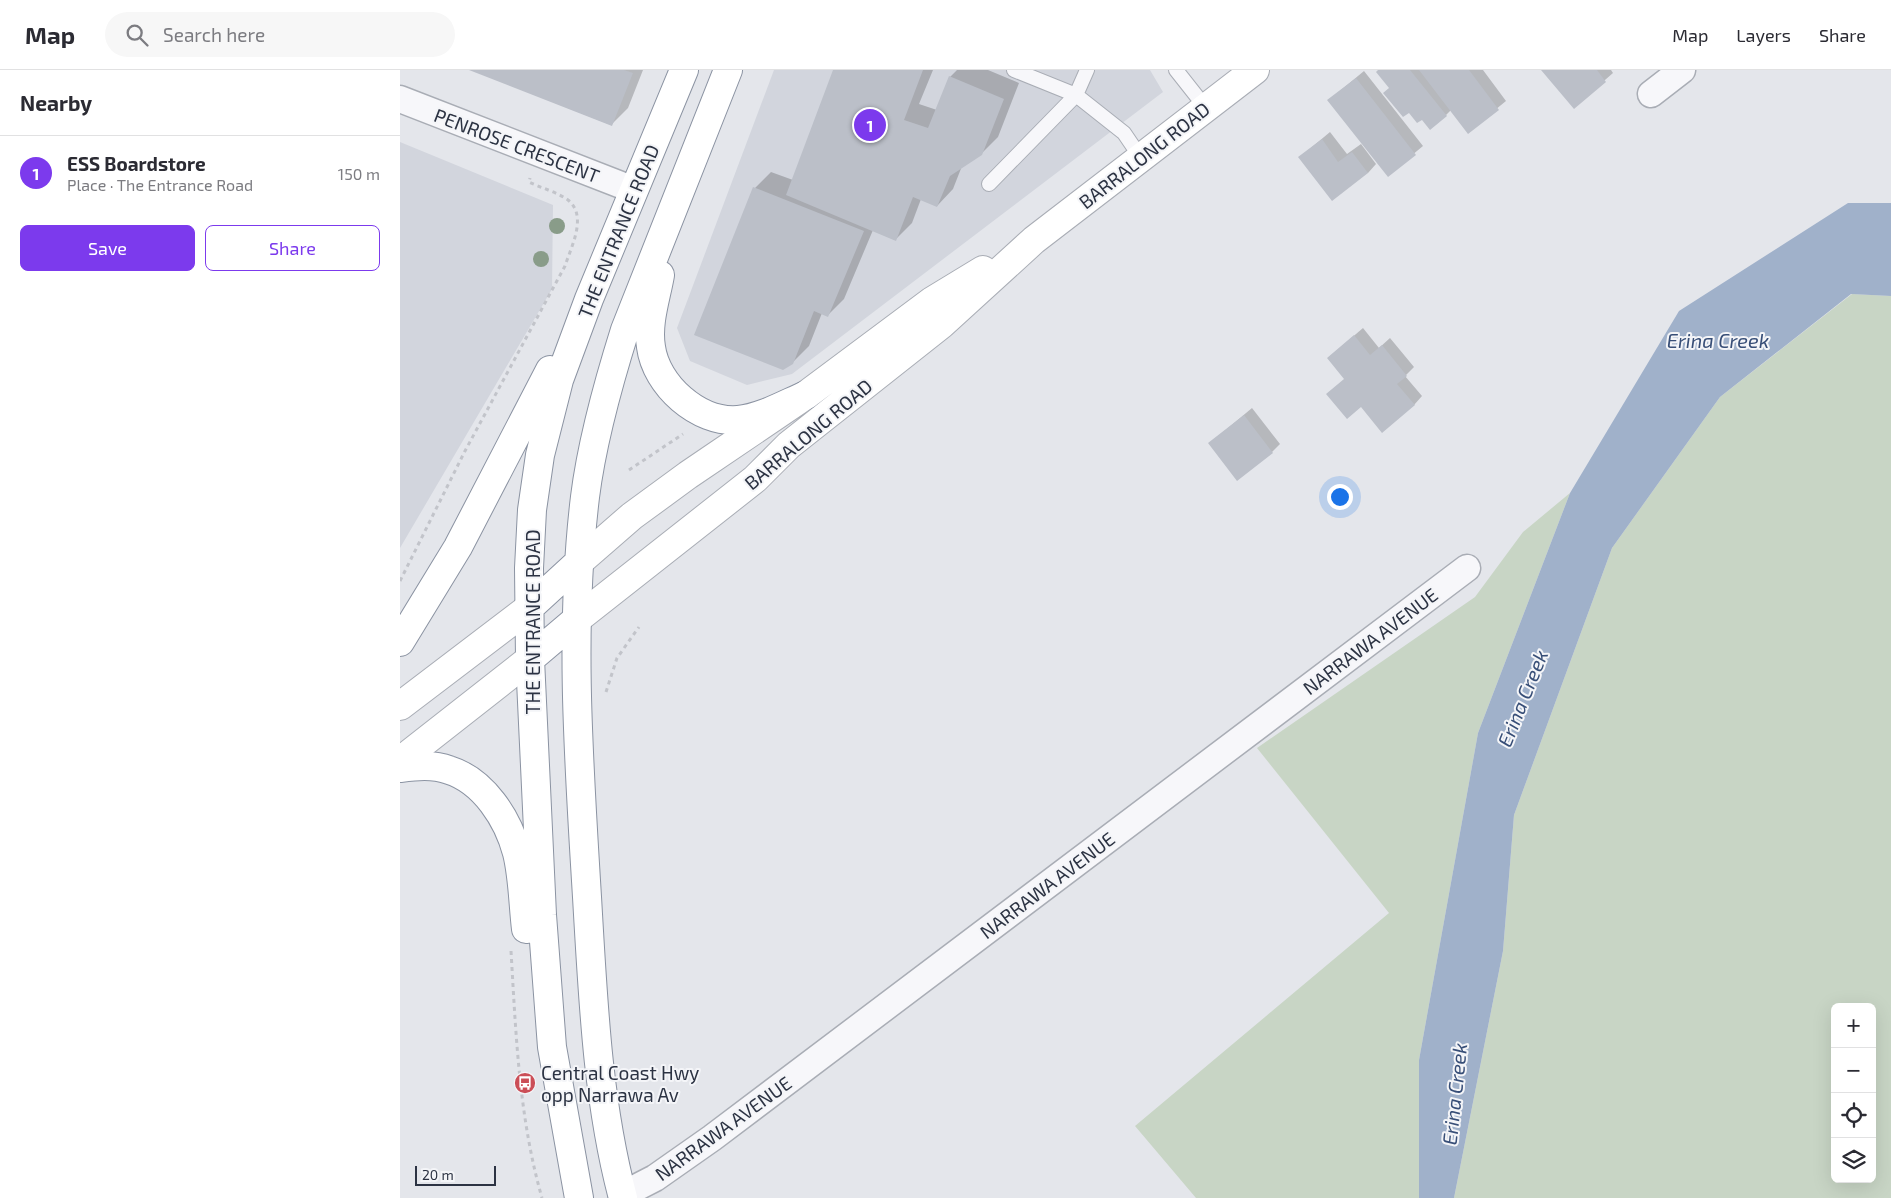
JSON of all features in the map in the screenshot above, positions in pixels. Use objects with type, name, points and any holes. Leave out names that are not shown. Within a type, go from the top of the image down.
[{"type":"main road","name":"THE ENTRANCE ROAD","points":[[579,1198],[552,1048],[542,915],[530,659],[529,608],[532,510],[540,455],[559,380],[590,299],[684,70]]},
{"type":"main road","points":[[620,1197],[597,1057],[577,731],[576,620],[578,563],[586,487],[613,368],[625,330],[728,70]]},
{"type":"main road","name":"BARRALONG ROAD","points":[[400,761],[710,516],[755,479],[789,445],[942,324],[1034,240],[1255,70]]},
{"type":"main road","points":[[674,205],[650,328],[650,348],[657,366],[668,383],[680,399],[699,411],[718,418],[738,420],[759,415],[806,395]]},
{"type":"main road","name":"BARRALONG ROAD","points":[[400,706],[529,608],[632,516],[688,475],[806,395],[932,301],[1034,240]]},
{"type":"main road","points":[[400,642],[458,547],[540,388],[590,299]]},
{"type":"main road","points":[[400,768],[428,766],[450,770],[470,780],[496,808],[511,834],[518,855],[530,959],[552,1048]]},
{"type":"street","points":[[1651,94],[1682,70]]},
{"type":"street","name":"PENROSE CRESCENT","points":[[400,99],[634,190]]},
{"type":"street","name":"NARRAWA AVENUE","points":[[620,1197],[655,1178],[712,1138],[1467,568]]},
{"type":"lane","points":[[1014,70],[1076,95],[1124,133],[1141,158]]},
{"type":"lane","points":[[989,184],[1076,95],[1087,70]]},
{"type":"lane","points":[[1176,70],[1206,108]]},
{"type":"path","points":[[400,581],[465,452],[565,266],[573,242],[578,224],[575,209],[568,200],[529,182]]},
{"type":"path","points":[[629,470],[686,432]]},
{"type":"path","points":[[604,699],[617,658],[639,628]]},
{"type":"path","points":[[510,948],[519,1078],[532,1161],[542,1198]]},
{"type":"shaded area","points":[[774,70],[1150,70],[1163,92],[792,374],[747,385],[690,361],[677,328]]},
{"type":"shaded area","points":[[400,142],[553,205],[552,289],[400,548]]},
{"type":"green space","points":[[1852,294],[1891,296],[1891,1198],[1454,1198],[1503,951],[1514,815],[1612,548],[1720,397]]},
{"type":"green space","points":[[1570,493],[1478,733],[1419,1060],[1419,1198],[1196,1198],[1135,1126],[1389,913],[1257,748],[1475,597],[1523,532]]},
{"type":"water","name":"Erina Creek","points":[[1848,203],[1891,203],[1891,296],[1851,294],[1720,397],[1612,548],[1514,815],[1503,951],[1454,1198],[1419,1198],[1419,1060],[1478,733],[1570,493],[1679,311]]},
{"type":"building","points":[[469,70],[624,70],[633,73],[612,126]]},
{"type":"building","points":[[833,70],[923,70],[904,120],[928,128],[949,76],[1004,99],[982,155],[950,176],[937,207],[913,197],[896,241],[786,195]]},
{"type":"building","points":[[1378,70],[1410,70],[1447,116],[1430,130],[1422,120],[1417,123],[1409,113],[1403,117],[1383,93],[1389,88],[1376,72]]},
{"type":"building","points":[[1419,70],[1469,70],[1499,110],[1468,134]]},
{"type":"building","points":[[1541,70],[1597,70],[1606,82],[1574,109]]},
{"type":"building","points":[[1356,78],[1416,155],[1388,177],[1327,100]]},
{"type":"building","points":[[1322,139],[1338,162],[1352,152],[1368,173],[1332,201],[1298,157]]},
{"type":"building","points":[[753,187],[864,231],[828,317],[814,311],[793,364],[783,370],[694,335]]},
{"type":"building","points":[[1354,335],[1370,355],[1382,345],[1407,376],[1397,384],[1415,405],[1382,433],[1361,407],[1347,419],[1326,394],[1344,379],[1327,358]]},
{"type":"building","points":[[1244,415],[1273,453],[1237,481],[1208,443]]},
{"type":"place","name":"ESS Boardstore","points":[[870,125]]},
{"type":"place","name":"Central Coast Hwy opp Narrawa Av","points":[[525,1083]]}]
